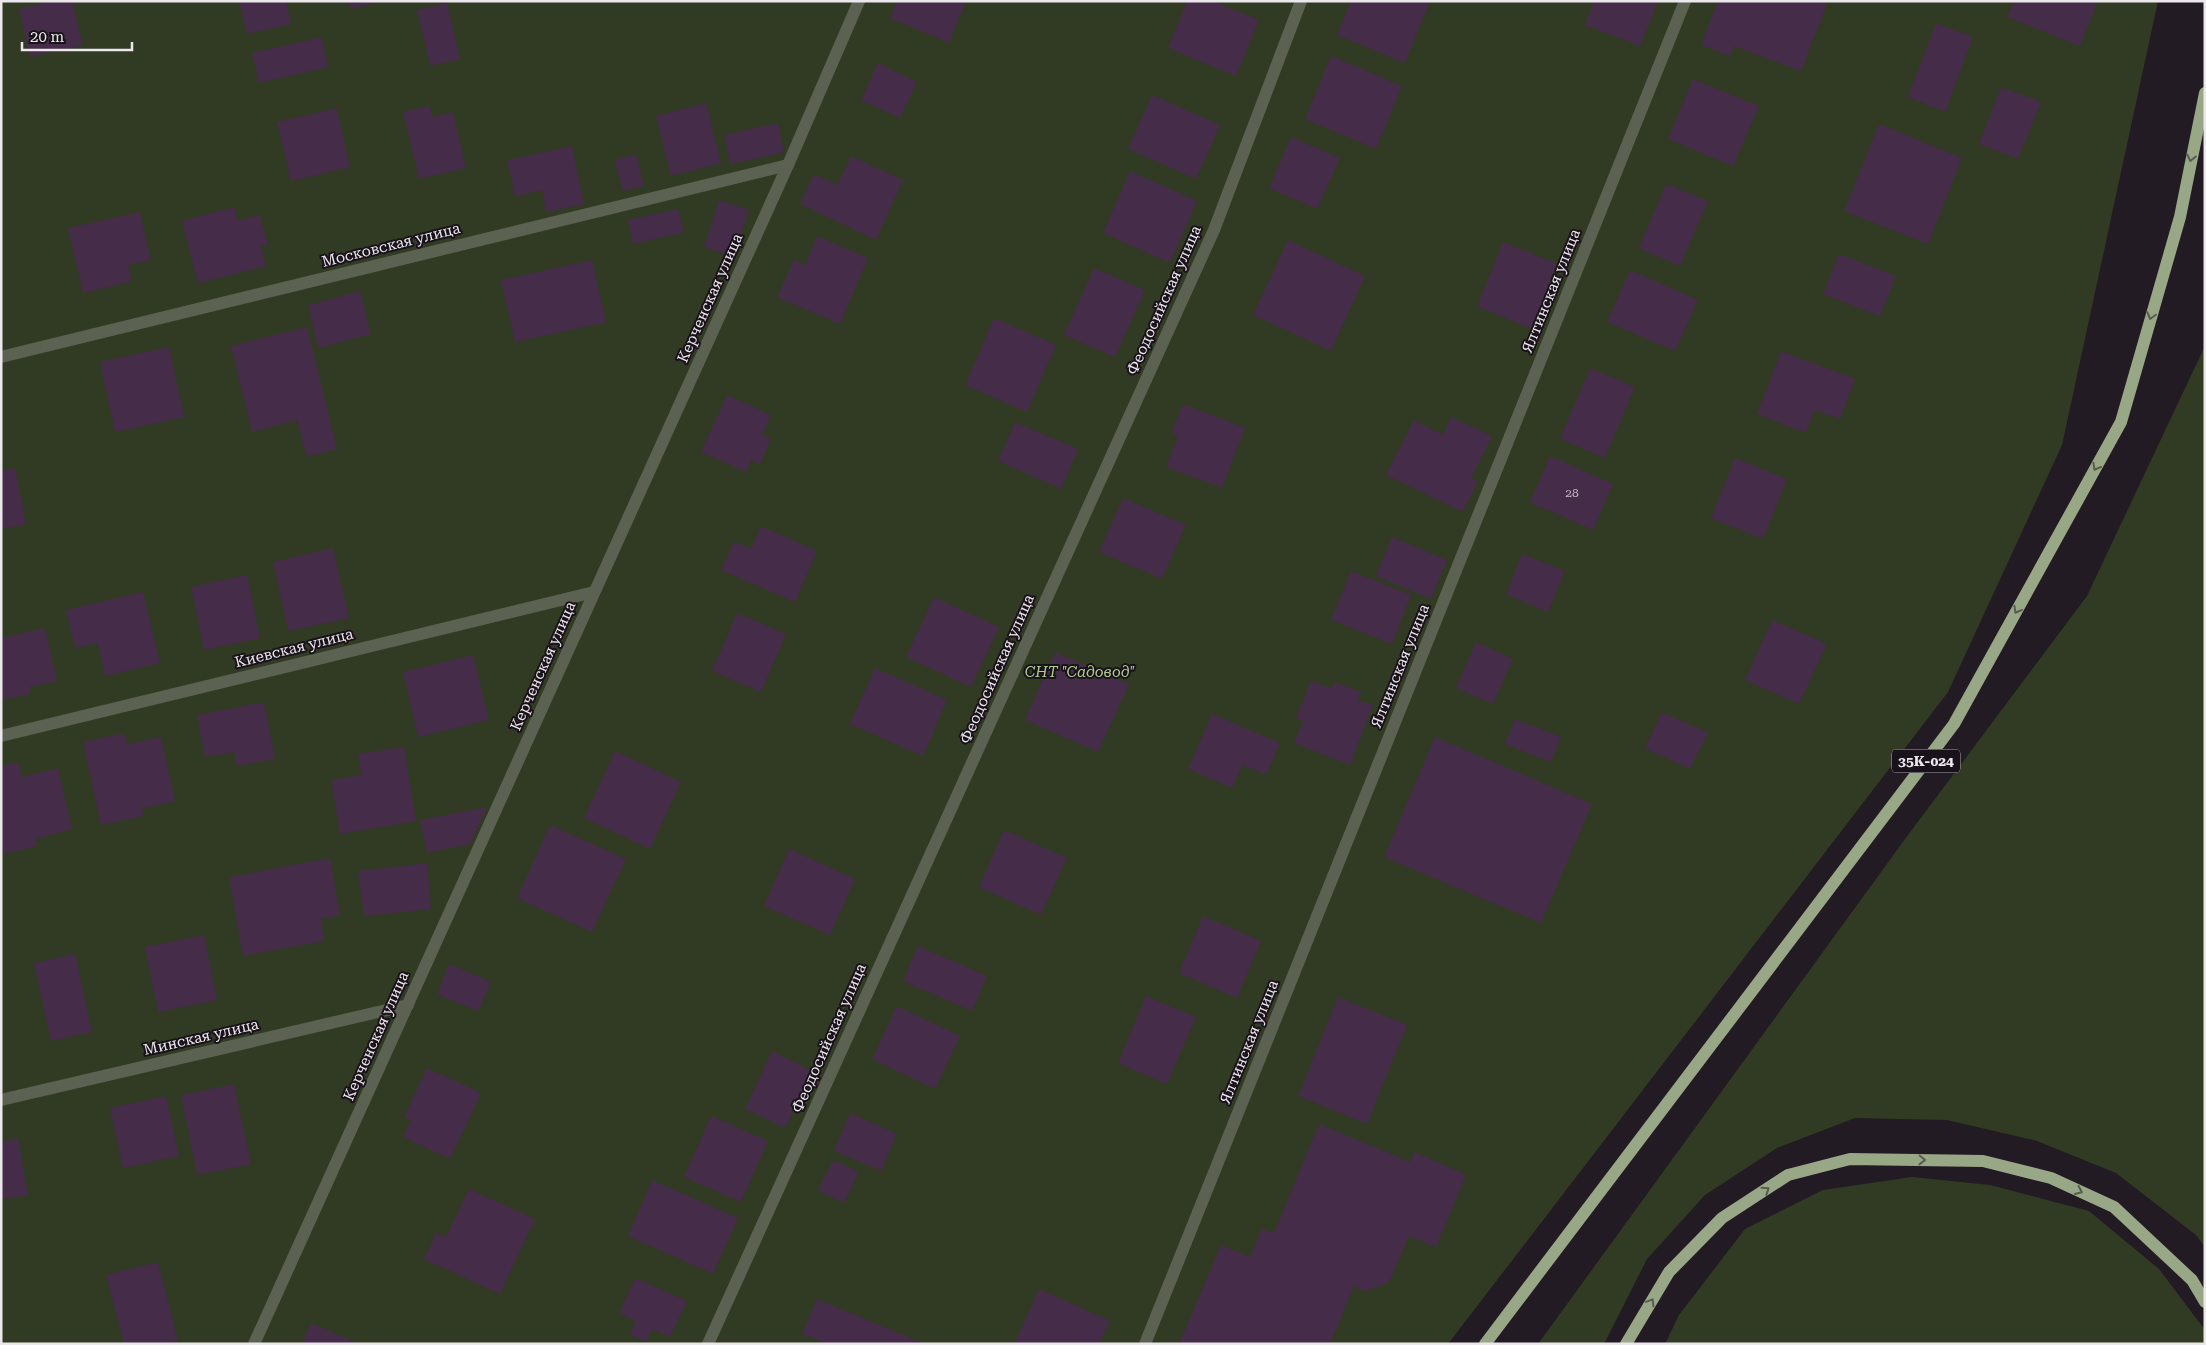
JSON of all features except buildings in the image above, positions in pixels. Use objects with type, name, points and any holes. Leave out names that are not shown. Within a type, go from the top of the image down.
[{"type":"main road","name":"35К-024","points":[[1485,1344],[1954,724],[2121,422],[2180,217],[2205,93]]},
{"type":"main road","points":[[1626,1344],[1669,1272],[1722,1218],[1788,1175],[1850,1159],[1983,1161],[2051,1178],[2114,1207],[2192,1280],[2205,1302]]},
{"type":"street","name":"Керченская улица","points":[[254,1344],[788,165],[859,1]]},
{"type":"street","name":"Феодосийская улица","points":[[708,1344],[1214,230],[1301,1]]},
{"type":"street","name":"Ялтинская улица","points":[[1145,1344],[1685,1]]},
{"type":"street","name":"Московская улица","points":[[1,357],[788,165]]},
{"type":"street","name":"Киевская улица","points":[[1,736],[594,592]]},
{"type":"street","name":"Минская улица","points":[[1,1100],[408,1004]]},
{"type":"green space","name":"СНТ \"Садовод\"","points":[[1,1],[2158,1],[2062,445],[1948,692],[1448,1344],[1,1344]]},
{"type":"green space","points":[[2205,346],[2205,1247],[2196,1235],[2116,1173],[2037,1141],[1947,1120],[1855,1118],[1777,1148],[1705,1195],[1647,1259],[1604,1344],[1538,1344],[1908,835],[2087,596]]},
{"type":"green space","points":[[1912,1177],[1990,1185],[2089,1211],[2159,1269],[2205,1330],[2205,1344],[1665,1344],[1679,1315],[1745,1229],[1823,1190]]}]
